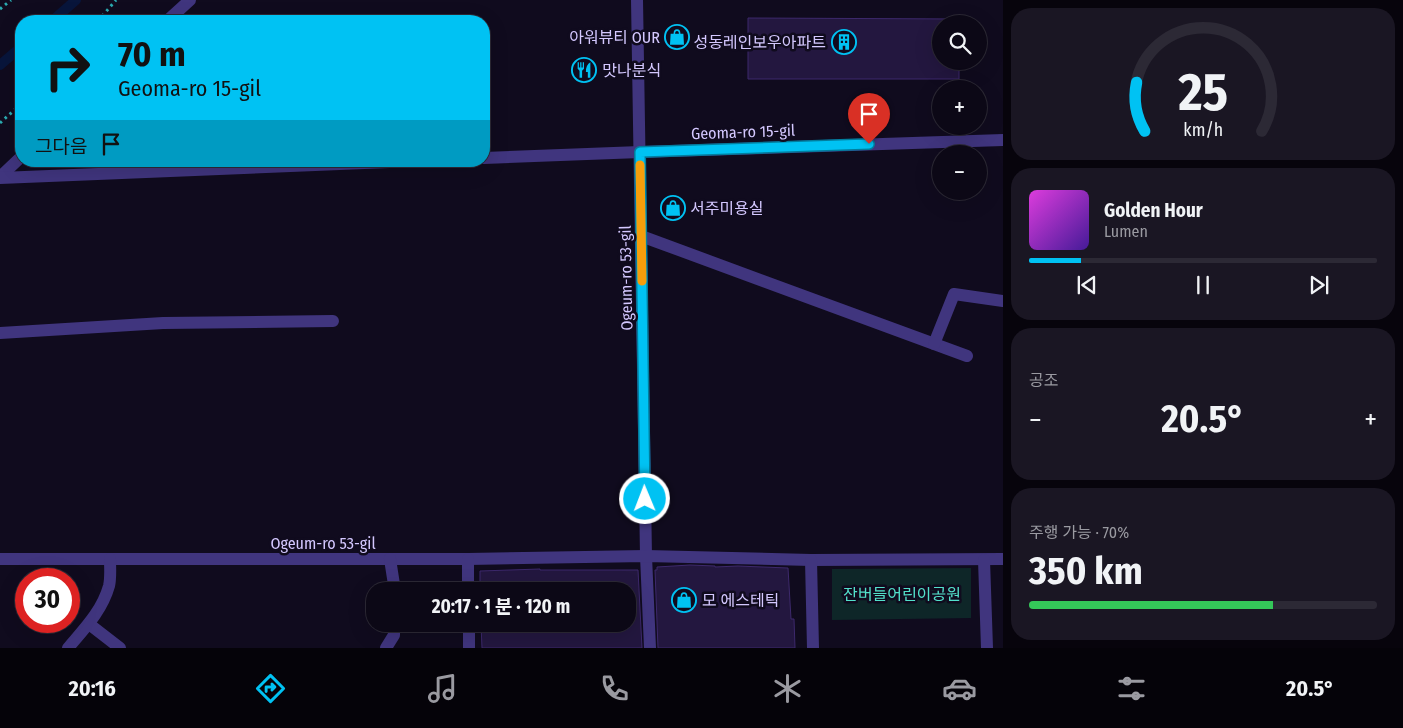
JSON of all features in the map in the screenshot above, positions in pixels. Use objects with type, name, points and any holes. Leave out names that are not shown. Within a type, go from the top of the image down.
[{"type":"street","points":[[174,15],[190,0]]},
{"type":"street","name":"Ogeum-ro 53-gil","points":[[638,0],[646,556],[650,648]]},
{"type":"street","name":"Geoma-ro 15-gil","points":[[490,158],[1003,140]]},
{"type":"street","points":[[0,178],[15,163]]},
{"type":"street","points":[[0,178],[268,167]]},
{"type":"street","points":[[642,236],[966,356]]},
{"type":"street","points":[[934,344],[954,294],[1003,301]]},
{"type":"street","points":[[0,333],[163,323],[333,321]]},
{"type":"street","name":"Ogeum-ro 53-gil","points":[[0,558],[468,559],[646,556],[811,560],[1003,559]]},
{"type":"street","points":[[68,648],[89,624],[102,605],[109,585],[110,559]]},
{"type":"street","points":[[390,559],[394,582]]},
{"type":"street","points":[[468,559],[468,582]]},
{"type":"street","points":[[811,560],[813,648]]},
{"type":"street","points":[[984,560],[987,648]]},
{"type":"street","points":[[89,624],[120,648]]},
{"type":"street","points":[[386,648],[394,632]]},
{"type":"street","points":[[468,632],[469,648]]},
{"type":"path","points":[[0,9],[10,0]]},
{"type":"path","points":[[103,15],[116,0]]},
{"type":"path","points":[[0,123],[15,109]]},
{"type":"green space","name":"잔버들어린이공원","points":[[971,568],[971,618],[832,620],[832,569]]},
{"type":"building","name":"성동레인보우아파트","points":[[748,18],[932,19],[932,70],[959,70],[959,79],[748,79]]},
{"type":"building","points":[[690,565],[788,568],[791,619],[794,619],[795,648],[658,648],[655,570],[657,570],[657,567]]},
{"type":"building","points":[[540,569],[638,570],[642,648],[482,648],[481,632],[636,632],[636,582],[480,582],[480,571]]},
{"type":"waterway","points":[[59,15],[76,0]]},
{"type":"waterway","points":[[0,65],[15,52]]},
{"type":"slow traffic","points":[[640,165],[642,281]]},
{"type":"place","name":"아워뷰티 OUR","points":[[677,37]]},
{"type":"place","name":"성동레인보우아파트","points":[[844,42]]},
{"type":"place","name":"맛나분식","points":[[584,70]]},
{"type":"place","name":"서주미용실","points":[[673,208]]},
{"type":"place","name":"모 에스테틱","points":[[684,600]]},
{"type":"route","points":[[645,499],[640,152],[869,144]]}]
